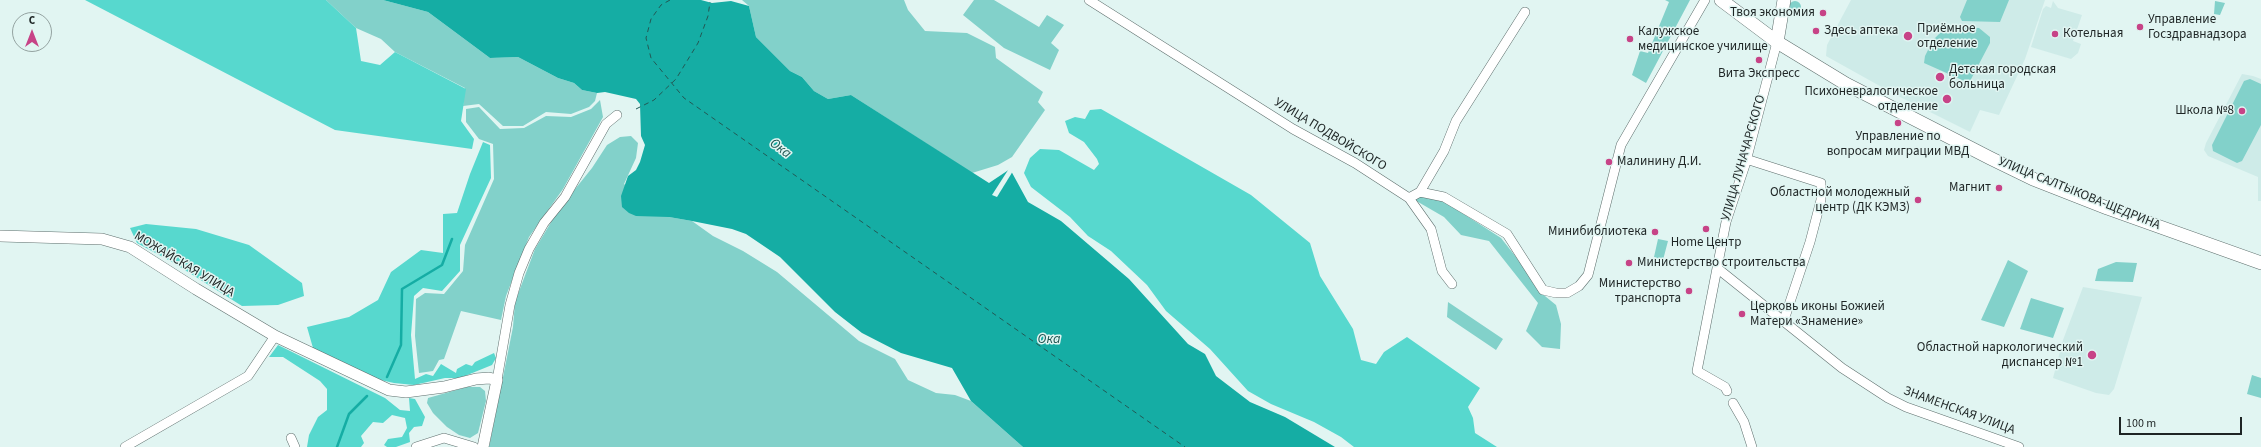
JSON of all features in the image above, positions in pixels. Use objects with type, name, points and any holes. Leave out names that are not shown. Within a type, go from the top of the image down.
[{"type":"main road","name":"УЛИЦА САЛТЫКОВА-ЩЕДРИНА","points":[[1721,0],[1777,42],[1892,109],[2033,179],[2261,264]]},
{"type":"main road","name":"УЛИЦА ЛУНАЧАРСКОГО","points":[[1777,42],[1784,0]]},
{"type":"street","name":"УЛИЦА ПОДВОЙСКОГО","points":[[1089,0],[1293,129],[1354,163],[1409,198]]},
{"type":"street","points":[[1420,192],[1444,196],[1507,234],[1543,290],[1556,293],[1567,293],[1579,286],[1588,275],[1621,145],[1705,0]]},
{"type":"street","points":[[1452,284],[1442,271],[1431,229],[1409,198],[1420,192],[1444,151],[1456,121],[1525,12]]},
{"type":"street","name":"УЛИЦА ЛУНАЧАРСКОГО","points":[[1727,391],[1725,387],[1696,371],[1726,222],[1746,159],[1777,42]]},
{"type":"street","points":[[483,447],[497,380],[510,305],[519,273],[529,248],[544,223],[565,197],[606,124],[617,115]]},
{"type":"street","points":[[1746,159],[1821,183],[1819,207],[1784,320]]},
{"type":"street","name":"МОЖАЙСКАЯ УЛИЦА","points":[[1,235],[102,239],[130,247],[196,289],[275,336],[381,387],[397,392],[444,387],[476,379],[489,378],[497,380]]},
{"type":"street","name":"ЗНАМЕНСКАЯ УЛИЦА","points":[[1717,268],[1784,320],[1842,368],[1888,398],[1906,407],[2019,447]]},
{"type":"street","points":[[125,447],[248,376],[275,336]]},
{"type":"street","points":[[1733,403],[1744,422],[1752,447]]},
{"type":"street","points":[[291,438],[295,447]]},
{"type":"street","points":[[416,447],[444,438],[474,447]]},
{"type":"shaded area","points":[[85,0],[326,0],[356,28],[361,61],[380,65],[395,52],[466,89],[461,121],[474,139],[472,149],[335,130]]},
{"type":"shaded area","points":[[326,0],[383,0],[428,12],[490,58],[518,57],[558,78],[574,83],[582,90],[597,93],[595,101],[589,107],[571,114],[546,112],[523,126],[503,126],[479,104],[463,106],[465,88],[395,52],[381,39],[356,28]]},
{"type":"shaded area","points":[[742,0],[904,0],[908,10],[925,31],[967,33],[995,47],[996,58],[1043,92],[1038,102],[1045,110],[1012,157],[998,165],[972,173],[851,95],[828,99],[814,91],[802,77],[790,71],[756,37],[749,6]]},
{"type":"shaded area","points":[[974,0],[994,0],[1039,27],[1047,15],[1064,25],[1051,43],[1059,50],[1050,70],[1004,48],[963,15]]},
{"type":"shaded area","points":[[1665,0],[1690,0],[1646,83],[1632,75],[1640,51],[1648,53],[1669,2]]},
{"type":"shaded area","name":"Детская городская больница","points":[[1851,0],[2045,0],[2025,59],[1999,115],[1980,110],[1970,132],[1896,95],[1826,56],[1827,45]]},
{"type":"shaded area","points":[[1967,0],[2009,0],[2000,22],[1962,21],[1960,17]]},
{"type":"shaded area","points":[[1793,1],[1797,1],[1801,7],[1797,13],[1793,13],[1789,9],[1789,5]]},
{"type":"shaded area","name":"Котельная","points":[[2053,1],[2058,8],[2082,15],[2073,41],[2081,44],[2078,53],[2071,59],[2031,47],[2043,9],[2046,6],[2051,8]]},
{"type":"shaded area","points":[[2215,1],[2225,3],[2220,15],[2214,14]]},
{"type":"shaded area","points":[[1953,28],[1979,28],[1990,37],[1990,43],[1969,83],[1924,63],[1925,56],[1933,40],[1940,33]]},
{"type":"shaded area","name":"Школа №8","points":[[2242,74],[2261,79],[2261,201],[2258,201],[2258,177],[2208,156],[2204,150],[2206,143]]},
{"type":"shaded area","name":"Школа №8","points":[[2250,79],[2261,84],[2261,125],[2242,161],[2237,163],[2213,151],[2212,145],[2244,81]]},
{"type":"shaded area","points":[[600,100],[603,117],[563,189],[529,237],[506,296],[501,320],[461,311],[444,359],[439,360],[433,371],[419,373],[415,336],[416,299],[425,293],[444,294],[463,271],[465,245],[494,179],[493,144],[479,139],[466,122],[466,109],[479,107],[500,129],[524,128],[546,116],[571,117],[591,109]]},
{"type":"shaded area","points":[[1101,109],[1251,195],[1310,243],[1320,276],[1353,329],[1361,360],[1376,364],[1384,352],[1407,337],[1480,388],[1468,407],[1473,418],[1475,433],[1497,447],[1354,447],[1341,437],[1314,422],[1271,404],[1248,391],[1210,349],[1166,311],[1147,285],[1111,251],[1088,236],[1070,217],[1031,187],[1024,173],[1030,158],[1040,149],[1059,150],[1094,170],[1099,164],[1097,159],[1084,142],[1069,133],[1065,121],[1075,117],[1085,119],[1090,110]]},
{"type":"shaded area","points":[[631,136],[638,143],[636,158],[624,184],[669,217],[692,221],[713,236],[743,251],[777,272],[859,341],[895,359],[908,380],[936,393],[955,395],[971,401],[1023,447],[489,447],[513,327],[515,302],[535,249],[559,209],[592,168],[607,145],[620,137]]},
{"type":"shaded area","points":[[483,142],[490,145],[491,178],[460,245],[460,271],[442,291],[423,288],[414,296],[411,335],[415,379],[426,374],[433,376],[441,364],[456,373],[457,369],[466,364],[472,366],[475,362],[494,353],[496,358],[492,365],[460,378],[445,378],[414,385],[376,379],[313,348],[307,327],[349,317],[378,300],[391,272],[421,250],[443,253],[443,214],[457,213],[470,174]]},
{"type":"shaded area","points":[[1421,196],[1442,200],[1501,238],[1540,292],[1556,305],[1561,324],[1560,349],[1542,347],[1526,331],[1538,303],[1489,241],[1461,235],[1444,217],[1413,199]]},
{"type":"shaded area","points":[[146,224],[196,229],[249,245],[302,283],[304,296],[278,305],[242,306],[172,262],[137,243],[130,228]]},
{"type":"shaded area","points":[[1658,239],[1668,241],[1663,260],[1654,257]]},
{"type":"shaded area","points":[[2008,260],[2028,271],[2004,327],[1981,320]]},
{"type":"shaded area","points":[[2116,262],[2137,263],[2133,282],[2095,281],[2098,269]]},
{"type":"shaded area","name":"Областной наркологический диспансер №1","points":[[2083,287],[2142,297],[2114,389],[2109,395],[2096,393],[2053,378],[2063,340]]},
{"type":"shaded area","points":[[2031,298],[2064,308],[2053,338],[2020,329]]},
{"type":"shaded area","points":[[1448,302],[1503,339],[1496,350],[1447,317]]},
{"type":"shaded area","points":[[278,345],[385,398],[400,410],[410,411],[409,398],[415,399],[425,417],[422,426],[414,427],[409,433],[410,442],[396,447],[387,447],[384,445],[388,439],[402,437],[407,428],[405,418],[392,415],[383,423],[373,422],[361,436],[364,443],[361,447],[307,447],[309,435],[318,417],[327,410],[327,389],[320,381],[283,357],[269,357]]},
{"type":"shaded area","points":[[2252,375],[2261,378],[2261,398],[2247,394]]},
{"type":"shaded area","points":[[467,387],[480,387],[485,391],[486,401],[478,433],[470,438],[459,435],[447,427],[433,413],[427,403],[428,398]]},
{"type":"water","name":"Ока","points":[[383,0],[701,0],[712,3],[731,1],[749,6],[756,37],[790,71],[802,77],[814,91],[828,99],[851,95],[989,183],[1010,169],[1028,202],[1061,221],[1129,279],[1188,344],[1205,354],[1216,376],[1250,402],[1285,417],[1335,447],[1023,447],[971,401],[952,368],[901,353],[862,333],[835,312],[780,257],[746,234],[732,229],[669,217],[636,216],[629,213],[622,207],[621,196],[628,176],[636,170],[645,145],[641,136],[640,104],[636,99],[605,92],[597,93],[582,90],[574,83],[558,78],[518,57],[490,58],[428,12]]},
{"type":"pier","points":[[1010,167],[1013,171],[997,197],[992,195]]},
{"type":"waterway","points":[[387,377],[401,345],[402,289],[442,265],[452,239]]},
{"type":"waterway","points":[[337,447],[349,414],[367,396]]},
{"type":"ferry route","points":[[670,0],[661,5],[651,19],[646,38],[651,58],[684,98],[1185,447]]},
{"type":"ferry route","points":[[636,109],[654,100],[676,79],[698,43],[708,16],[710,2]]},
{"type":"place","name":"Твоя экономия","points":[[1823,13]]},
{"type":"place","name":"Управление Госздравнадзора","points":[[2140,27]]},
{"type":"place","name":"Здесь аптека","points":[[1816,31]]},
{"type":"place","name":"Котельная","points":[[2055,34]]},
{"type":"place","name":"Приёмное отделение","points":[[1908,36]]},
{"type":"place","name":"Калужское медицинское училище","points":[[1630,39]]},
{"type":"place","name":"Вита Экспресс","points":[[1759,60]]},
{"type":"place","name":"Детская городская больница","points":[[1940,77]]},
{"type":"place","name":"Психоневралогическое отделение","points":[[1947,99]]},
{"type":"place","name":"Школа №8","points":[[2242,111]]},
{"type":"place","name":"Управление по вопросам миграции МВД","points":[[1898,123]]},
{"type":"place","name":"Малинину Д.И.","points":[[1609,162]]},
{"type":"place","name":"Магнит","points":[[1999,188]]},
{"type":"place","name":"Областной молодежный центр (ДК КЭМЗ)","points":[[1918,200]]},
{"type":"place","name":"Home Центр","points":[[1706,229]]},
{"type":"place","name":"Минибиблиотека","points":[[1655,232]]},
{"type":"place","name":"Министерство строительства","points":[[1629,263]]},
{"type":"place","name":"Министерство транспорта","points":[[1689,291]]},
{"type":"place","name":"Церковь иконы Божией Матери «Знамение»","points":[[1742,314]]},
{"type":"place","name":"Областной наркологический диспансер №1","points":[[2092,355]]}]
